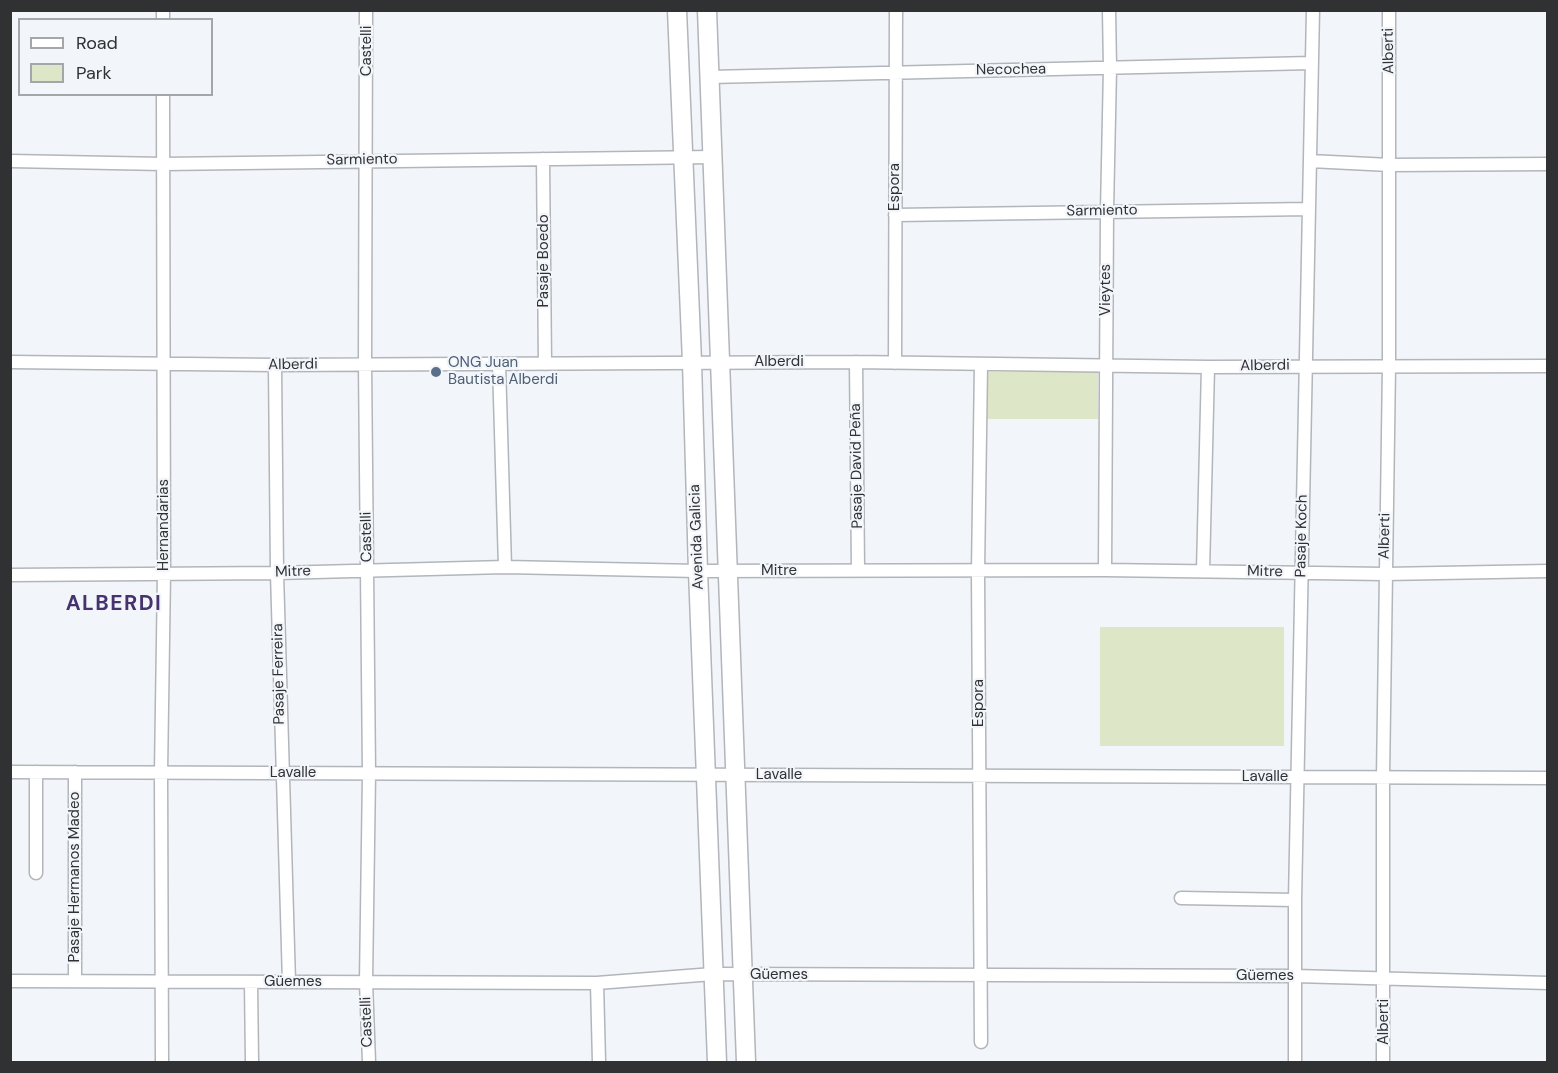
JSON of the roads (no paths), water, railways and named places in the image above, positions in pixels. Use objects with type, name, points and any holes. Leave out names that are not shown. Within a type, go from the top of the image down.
[{"type":"main road","name":"Avenida Galicia","points":[[677,10],[717,1062]]},
{"type":"main road","name":"Avenida Galicia","points":[[707,10],[746,1062]]},
{"type":"street","name":"Castelli","points":[[366,10],[365,363],[369,774],[366,982],[369,1062]]},
{"type":"street","name":"Espora","points":[[895,363],[896,10]]},
{"type":"street","name":"Vieytes","points":[[1105,570],[1105,364],[1110,68],[1108,10]]},
{"type":"street","name":"Pasaje Koch","points":[[1295,1062],[1295,900],[1304,366],[1313,10]]},
{"type":"street","name":"Alberti","points":[[1383,1062],[1383,778],[1389,366],[1389,10]]},
{"type":"street","name":"Necochea","points":[[710,77],[1312,63]]},
{"type":"street","name":"Hernandarias","points":[[162,1062],[163,96]]},
{"type":"street","name":"Sarmiento","points":[[10,161],[162,164],[713,157]]},
{"type":"street","name":"Pasaje Boedo","points":[[543,159],[545,364]]},
{"type":"street","points":[[1310,161],[1390,165],[1548,164]]},
{"type":"street","name":"Sarmiento","points":[[895,215],[1309,209]]},
{"type":"street","name":"Alberdi","points":[[10,362],[275,365],[856,362],[1208,367],[1548,366]]},
{"type":"street","name":"Pasaje David Peña","points":[[856,362],[858,570]]},
{"type":"street","points":[[499,364],[505,567]]},
{"type":"street","name":"Espora","points":[[981,364],[978,572],[981,1042]]},
{"type":"street","name":"Pasaje Ferreira","points":[[275,365],[281,773],[289,982]]},
{"type":"street","points":[[1203,571],[1208,367]]},
{"type":"street","name":"Mitre","points":[[10,575],[277,573],[505,567],[698,571],[1105,570],[1385,574],[1548,571]]},
{"type":"street","name":"Lavalle","points":[[10,772],[1548,778]]},
{"type":"street","points":[[36,772],[36,873]]},
{"type":"street","name":"Pasaje Hermanos Madeo","points":[[75,772],[75,981]]},
{"type":"street","points":[[1181,898],[1295,900]]},
{"type":"street","name":"Güemes","points":[[10,981],[597,983],[743,975],[1295,976],[1548,983]]},
{"type":"street","points":[[251,982],[252,1062]]},
{"type":"street","points":[[597,983],[599,1062]]},
{"type":"place","name":"ONG Juan Bautista Alberdi","points":[[436,372]]},
{"type":"district","name":"ALBERDI","points":[[114,604]]}]
